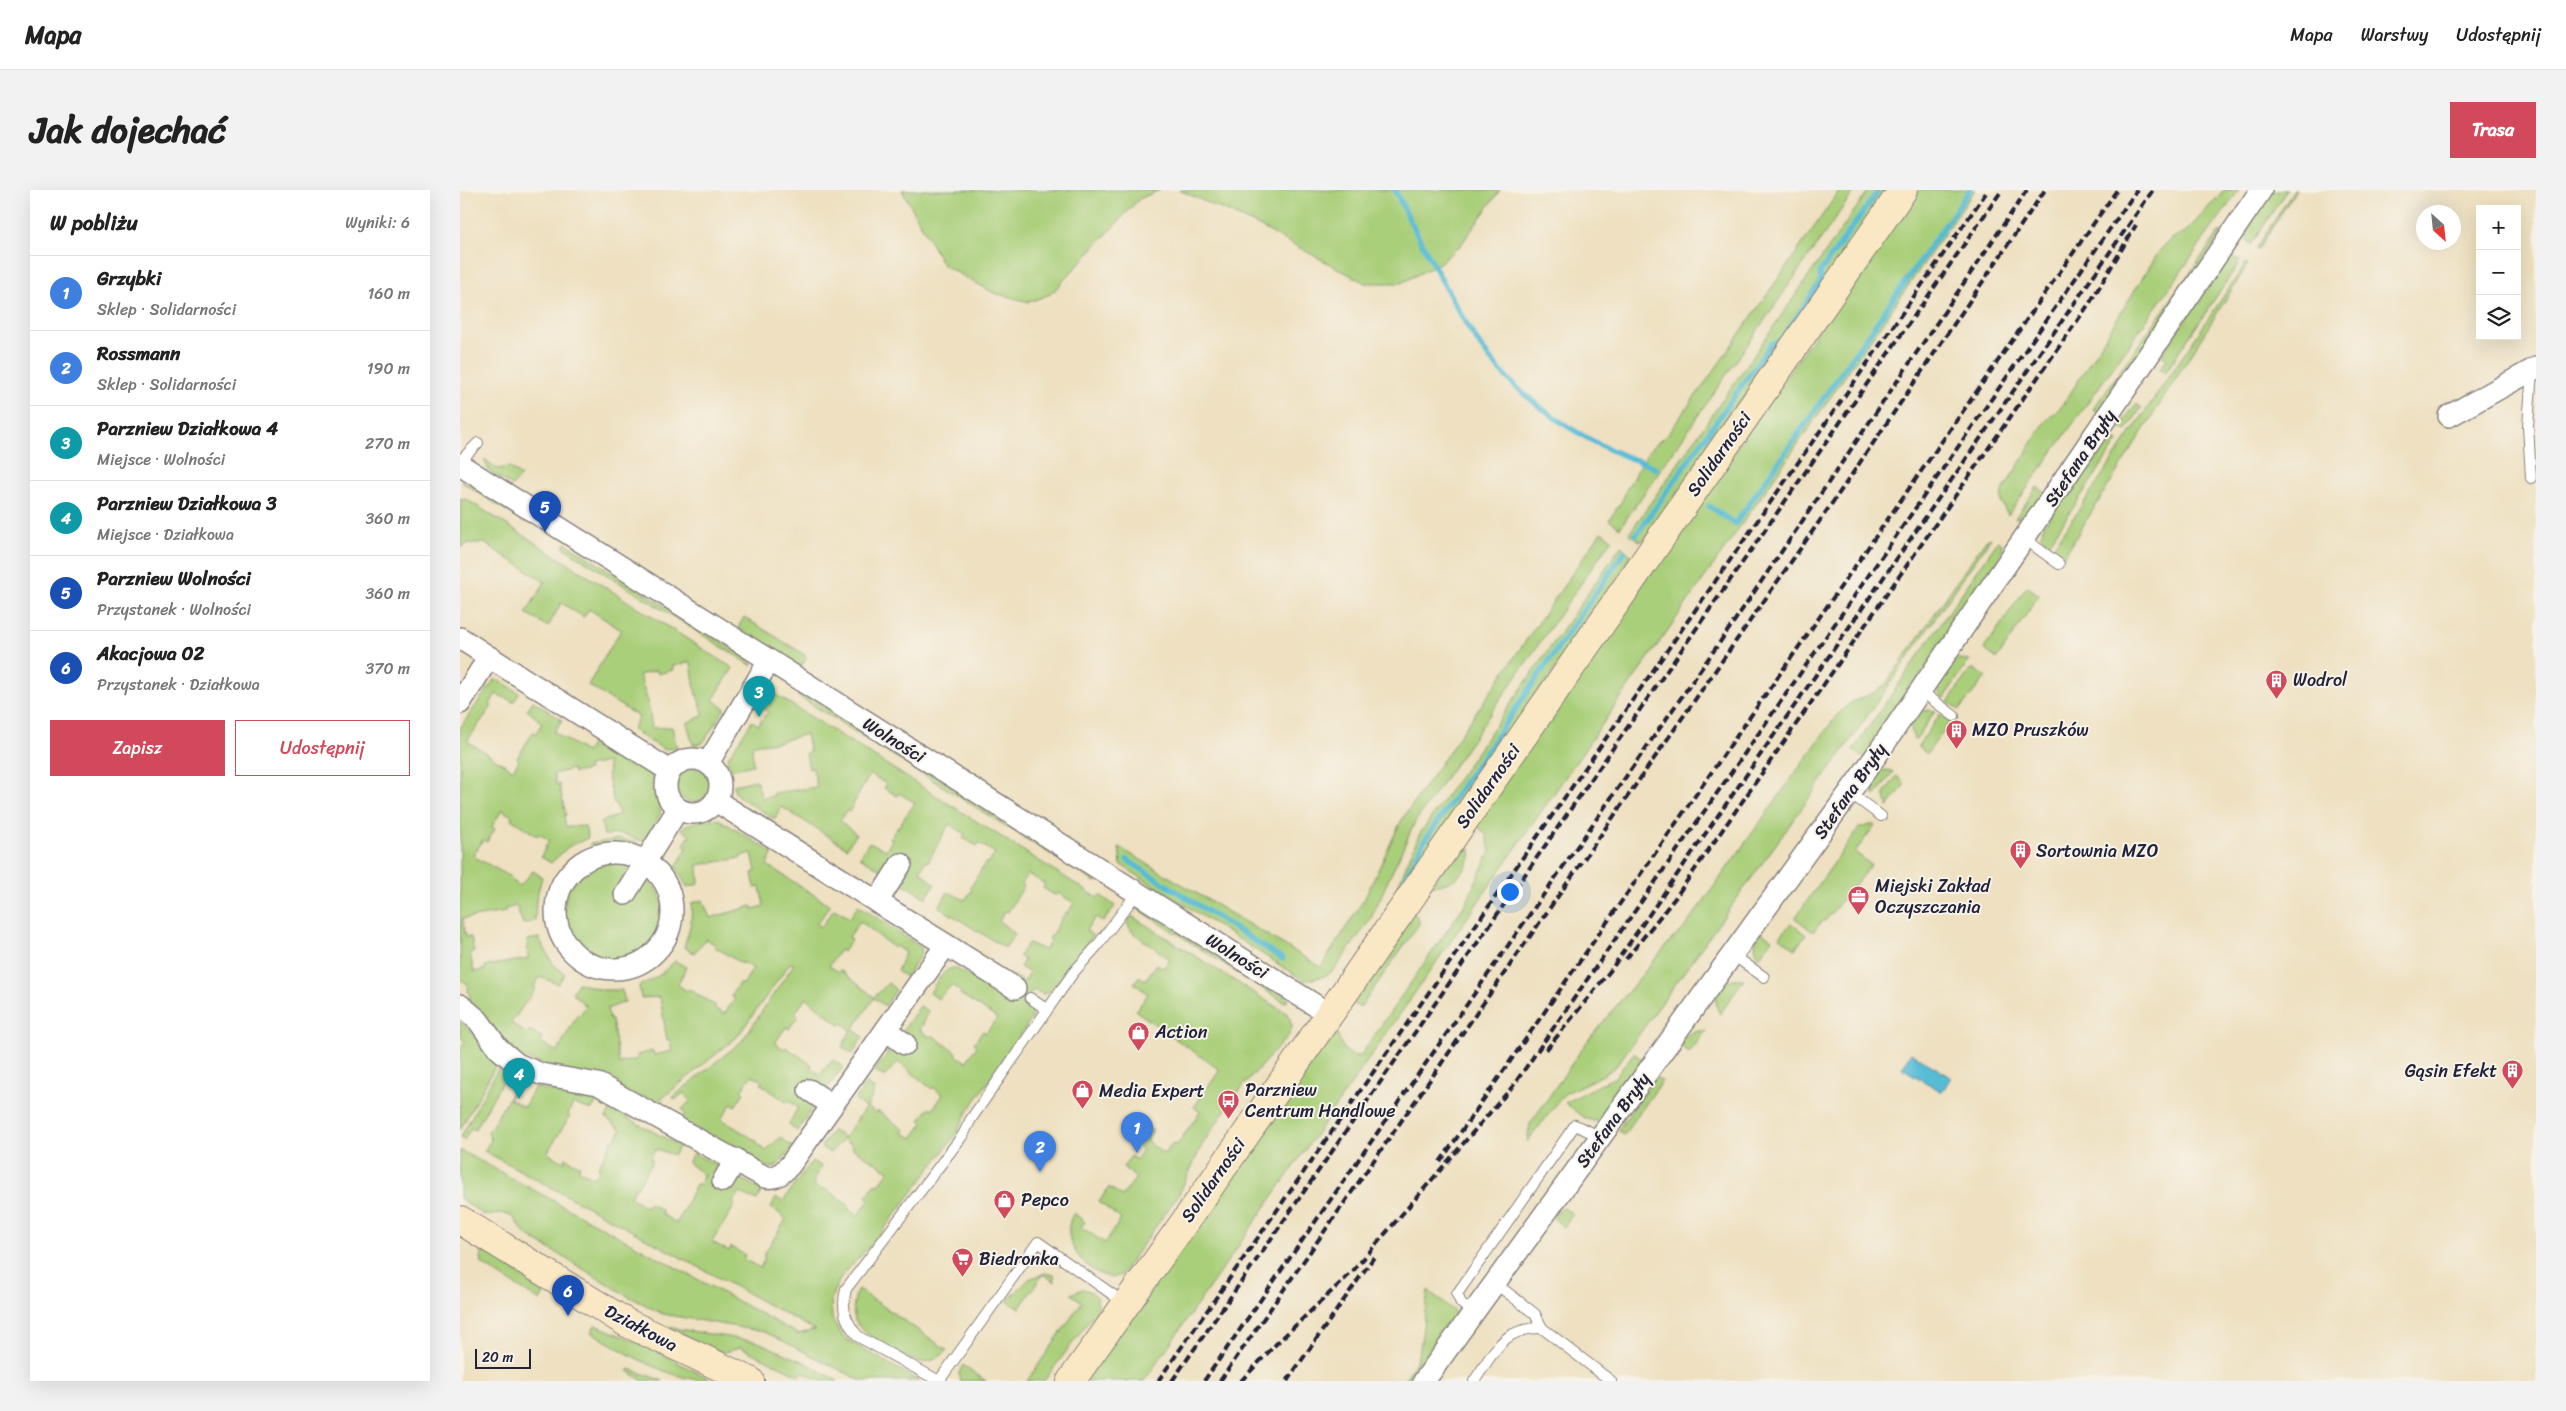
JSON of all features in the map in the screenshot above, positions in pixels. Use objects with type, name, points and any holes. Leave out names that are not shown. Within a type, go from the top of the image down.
[{"type":"street","name":"Solidarności","points":[[1071,1381],[1127,1304],[1903,190]]},
{"type":"street","name":"Stefana Bryły","points":[[1424,1381],[1850,793],[2260,190]]},
{"type":"street","points":[[2449,416],[2534,370]]},
{"type":"street","name":"Wolności","points":[[460,465],[1329,1014]]},
{"type":"street","points":[[460,638],[670,771]]},
{"type":"street","points":[[460,703],[489,657]]},
{"type":"street","points":[[708,763],[769,661]]},
{"type":"street","points":[[691,758],[708,763],[714,768],[720,784],[716,801],[702,811],[686,812],[678,809],[672,802],[666,787],[670,771],[683,760],[691,758]]},
{"type":"street","points":[[716,801],[1022,993]]},
{"type":"street","points":[[625,894],[678,809]]},
{"type":"street","points":[[603,854],[628,855],[645,861],[660,876],[671,900],[670,926],[665,938],[648,958],[637,965],[611,970],[586,963],[567,946],[558,928],[555,909],[562,884],[579,864],[603,854]]},
{"type":"street","points":[[877,902],[901,864]]},
{"type":"street","points":[[460,1005],[478,1020],[498,1048],[517,1064],[541,1074],[598,1084],[736,1159],[765,1177],[780,1175],[790,1165],[946,946]]},
{"type":"street","points":[[886,1030],[906,1044]]},
{"type":"street","points":[[809,1090],[832,1105]]},
{"type":"street","points":[[723,1181],[736,1159]]},
{"type":"street","name":"Działkowa","points":[[460,1220],[627,1323],[750,1381]]},
{"type":"lane","points":[[2531,478],[2528,426],[2534,370]]},
{"type":"lane","points":[[460,461],[478,443]]},
{"type":"lane","points":[[2024,539],[2059,564]]},
{"type":"lane","points":[[1921,691],[1954,716]]},
{"type":"lane","points":[[1850,793],[1881,816]]},
{"type":"lane","points":[[1127,1304],[1038,1242],[939,1381],[859,1337],[850,1328],[844,1317],[843,1302],[846,1289],[963,1135],[970,1119],[1046,1009],[1137,893]]},
{"type":"lane","points":[[1733,955],[1764,976]]},
{"type":"lane","points":[[1022,993],[1046,1009]]},
{"type":"lane","points":[[1473,1313],[1461,1303],[1457,1294],[1575,1125],[1600,1138]]},
{"type":"lane","points":[[1495,1283],[1535,1314],[1542,1328],[1611,1381]]},
{"type":"lane","points":[[1474,1381],[1506,1336],[1517,1331],[1542,1328]]},
{"type":"green space","points":[[902,190],[1160,190],[1139,199],[1051,294],[1029,302],[994,293],[943,265]]},
{"type":"green space","points":[[1179,190],[1500,190],[1460,246],[1438,264],[1401,283],[1365,283],[1257,225]]},
{"type":"green space","points":[[1840,190],[1855,190],[1620,528],[1609,520],[1623,499],[1627,488],[1650,449],[1667,435]]},
{"type":"green space","points":[[1869,190],[1891,190],[1643,541],[1629,534]]},
{"type":"green space","points":[[1916,190],[1975,190],[1144,1381],[1084,1381],[1333,1026],[1345,1050],[1353,1055],[1360,1056],[1466,903],[1490,851],[1487,836],[1475,823]]},
{"type":"green space","points":[[2224,190],[2239,190],[2008,515],[2001,502],[2002,492],[2045,422],[2063,405],[2160,250],[2170,240],[2189,229]]},
{"type":"green space","points":[[2271,190],[2287,190],[2251,245],[2247,240],[2245,231]]},
{"type":"green space","points":[[2294,190],[2296,190],[2258,250],[2256,249]]},
{"type":"green space","points":[[2220,231],[2222,232],[2100,414],[2093,409]]},
{"type":"green space","points":[[2232,258],[2241,260],[2165,373],[2160,369],[2167,359],[2161,355],[2226,260]]},
{"type":"green space","points":[[2246,263],[2248,264],[2064,556],[2053,548]]},
{"type":"green space","points":[[2136,404],[2141,408],[2126,431],[2120,427]]},
{"type":"green space","points":[[2107,434],[2118,441],[2048,545],[2042,536],[2043,527]]},
{"type":"green space","points":[[484,459],[498,469],[509,467],[521,476],[512,486],[489,471]]},
{"type":"green space","points":[[460,481],[467,482],[528,519],[526,523]]},
{"type":"green space","points":[[2037,487],[2046,493],[2040,502],[2030,514],[2021,518],[2015,518]]},
{"type":"green space","points":[[466,499],[733,668],[713,700],[725,708],[703,743],[693,745],[687,723],[704,715],[695,690],[691,662],[673,666],[673,670],[658,674],[657,670],[639,675],[648,702],[652,728],[672,727],[677,748],[663,749],[632,730],[639,717],[588,685],[621,630],[589,609],[584,617],[561,603],[548,627],[526,613],[545,582],[484,543],[470,543],[460,547],[460,500]]},
{"type":"green space","points":[[1601,532],[1612,539],[1415,822],[1370,920],[1334,970],[1325,976],[1305,981],[1121,865],[1119,847],[1321,967],[1365,898],[1401,821]]},
{"type":"green space","points":[[1991,538],[1848,744],[1617,1065],[1607,1073],[1564,1094],[1527,1142],[1530,1124],[1589,1039],[1671,940],[1682,931],[1842,709],[1878,690],[1888,681],[1985,541]]},
{"type":"green space","points":[[1998,541],[2003,545],[2001,557],[1865,757],[1862,757],[1853,750]]},
{"type":"green space","points":[[566,543],[750,660],[752,666],[563,547]]},
{"type":"green space","points":[[1621,546],[1632,556],[1384,919],[1419,835]]},
{"type":"green space","points":[[2027,586],[2039,595],[1997,659],[1984,649]]},
{"type":"green space","points":[[744,617],[805,655],[806,659],[800,668],[739,629]]},
{"type":"green space","points":[[1959,659],[1970,660],[1943,699],[1938,688],[1941,676],[1949,666]]},
{"type":"green space","points":[[1974,669],[1986,677],[1959,710],[1948,702],[1970,670]]},
{"type":"green space","points":[[494,680],[501,681],[519,693],[514,702],[496,694],[490,704],[492,706],[467,741],[513,770],[519,760],[517,758],[533,732],[536,733],[542,723],[527,710],[533,701],[562,720],[554,732],[586,752],[594,740],[651,775],[654,779],[660,807],[659,817],[643,841],[622,834],[604,835],[601,822],[619,815],[616,804],[614,804],[607,774],[609,773],[607,762],[588,766],[589,770],[574,773],[572,769],[554,774],[556,785],[559,784],[566,815],[564,816],[566,827],[585,826],[588,838],[568,847],[551,863],[541,857],[549,840],[539,834],[537,836],[511,819],[512,816],[502,810],[492,826],[495,829],[487,842],[483,840],[473,856],[511,877],[510,879],[520,886],[533,871],[542,877],[536,900],[535,921],[523,924],[516,906],[505,909],[505,912],[462,919],[466,937],[471,937],[474,952],[470,953],[474,972],[486,969],[485,966],[528,959],[527,940],[539,938],[553,964],[565,974],[558,984],[540,977],[534,986],[536,988],[511,1023],[527,1034],[530,1030],[543,1038],[541,1042],[557,1052],[578,1014],[580,1015],[586,1006],[572,993],[578,983],[603,990],[622,990],[625,1002],[607,1009],[610,1020],[612,1020],[619,1063],[638,1059],[637,1055],[653,1051],[654,1055],[672,1051],[670,1040],[667,1040],[660,997],[641,998],[639,986],[660,975],[675,961],[686,967],[678,985],[687,991],[689,989],[716,1006],[714,1008],[724,1014],[735,999],[731,996],[739,983],[743,985],[753,968],[743,962],[742,964],[706,939],[694,953],[684,947],[691,923],[692,903],[703,900],[710,918],[752,906],[753,909],[764,906],[760,887],[755,888],[752,873],[756,871],[752,853],[741,856],[741,858],[698,865],[699,884],[687,887],[676,867],[687,848],[684,845],[690,835],[681,829],[699,821],[720,820],[773,853],[767,865],[830,905],[817,924],[821,927],[834,909],[850,918],[858,905],[922,948],[920,956],[906,977],[897,971],[905,953],[896,946],[894,948],[860,921],[849,937],[852,939],[843,952],[840,950],[829,966],[839,972],[840,970],[874,997],[888,983],[896,990],[885,1006],[874,998],[853,1029],[863,1037],[852,1054],[842,1047],[851,1030],[842,1023],[840,1025],[806,998],[795,1013],[798,1016],[789,1029],[786,1027],[775,1043],[784,1049],[786,1047],[812,1065],[811,1068],[820,1074],[833,1060],[843,1067],[826,1090],[811,1103],[813,1108],[797,1131],[789,1124],[798,1107],[788,1100],[786,1102],[761,1084],[762,1081],[752,1075],[741,1090],[744,1093],[735,1106],[732,1103],[721,1119],[758,1142],[757,1144],[766,1151],[780,1137],[793,1147],[775,1168],[767,1167],[681,1120],[685,1114],[682,1109],[690,1101],[684,1093],[675,1100],[673,1097],[742,1041],[794,964],[790,963],[737,1037],[654,1105],[525,1058],[507,1044],[471,1002],[467,984],[460,979],[460,728]]},
{"type":"green space","points":[[770,691],[1098,898],[1100,895],[1115,906],[1103,922],[1096,917],[1086,930],[1093,936],[1052,991],[1044,994],[1033,990],[1023,1004],[1031,1010],[1032,1018],[966,1114],[955,1136],[878,1237],[841,1277],[834,1291],[831,1300],[832,1319],[844,1338],[919,1381],[862,1381],[765,1332],[663,1314],[626,1295],[525,1234],[513,1217],[501,1213],[489,1216],[482,1214],[460,1198],[460,1150],[798,1334],[815,1330],[484,1151],[491,1140],[488,1132],[519,1081],[509,1099],[524,1107],[535,1087],[597,1101],[591,1110],[573,1104],[568,1114],[570,1116],[547,1153],[564,1162],[566,1158],[580,1166],[578,1170],[595,1178],[600,1168],[598,1167],[613,1139],[615,1140],[621,1130],[606,1118],[611,1109],[680,1146],[674,1155],[656,1149],[650,1159],[653,1160],[630,1197],[646,1207],[649,1203],[662,1210],[661,1214],[677,1223],[696,1184],[698,1185],[704,1175],[688,1163],[693,1153],[718,1166],[717,1172],[732,1182],[738,1177],[762,1190],[757,1200],[739,1193],[733,1203],[735,1205],[712,1242],[729,1251],[731,1247],[745,1255],[743,1259],[760,1268],[765,1258],[763,1256],[786,1219],[771,1207],[776,1198],[783,1201],[812,1161],[821,1166],[813,1184],[822,1190],[824,1188],[850,1206],[848,1209],[858,1215],[869,1200],[866,1197],[875,1184],[878,1186],[889,1171],[852,1148],[853,1146],[844,1139],[830,1153],[821,1147],[833,1130],[844,1138],[865,1108],[855,1100],[866,1083],[875,1090],[867,1107],[876,1113],[878,1111],[904,1130],[902,1132],[912,1138],[923,1123],[920,1120],[929,1108],[932,1110],[943,1095],[933,1087],[932,1089],[898,1062],[884,1077],[875,1071],[892,1047],[907,1035],[904,1029],[920,1006],[929,1012],[920,1030],[930,1037],[932,1035],[966,1062],[977,1046],[974,1043],[983,1031],[986,1033],[997,1018],[960,994],[961,992],[952,985],[938,999],[930,993],[944,973],[951,968],[956,968],[995,992],[1014,976],[1024,982],[1030,973],[1020,967],[1024,960],[1019,956],[1028,943],[1045,950],[1051,940],[1049,939],[1074,903],[1058,893],[1056,896],[1043,888],[1045,884],[1028,874],[1022,884],[1024,886],[1008,912],[1005,911],[999,921],[1015,934],[1005,948],[939,907],[948,892],[965,900],[986,862],[989,863],[995,853],[979,843],[977,846],[963,838],[965,834],[949,824],[928,862],[926,861],[920,871],[935,884],[926,898],[860,857],[869,842],[886,850],[892,840],[890,838],[915,803],[899,793],[897,796],[884,788],[886,784],[870,774],[849,812],[846,811],[840,821],[856,834],[847,848],[782,807],[775,819],[739,797],[734,791],[734,785],[756,780],[762,798],[774,796],[773,793],[817,787],[813,768],[809,769],[806,753],[810,752],[806,734],[778,742],[752,745],[753,765],[731,770],[727,759],[752,721],[758,725],[768,712],[761,706]]},
{"type":"green space","points":[[799,691],[1099,879],[1095,882],[798,696]]},
{"type":"green space","points":[[1929,710],[1935,711],[1915,741],[1911,730],[1912,720],[1918,713]]},
{"type":"green space","points":[[1940,714],[1950,721],[1927,754],[1918,746]]},
{"type":"green space","points":[[693,768],[705,773],[710,785],[705,797],[693,802],[681,797],[676,785],[681,773]]},
{"type":"green space","points":[[1885,770],[1893,772],[1875,796],[1870,782],[1877,773]]},
{"type":"green space","points":[[1897,776],[1905,784],[1888,807],[1884,793]]},
{"type":"green space","points":[[1874,824],[1855,852],[1871,865],[1825,921],[1823,920],[1813,932],[1795,918],[1859,828]]},
{"type":"green space","points":[[1465,837],[1471,854],[1466,868],[1452,881],[1432,886]]},
{"type":"green space","points":[[619,839],[636,842],[642,847],[634,848],[614,845],[594,849],[589,844]]},
{"type":"green space","points":[[615,862],[628,865],[629,870],[640,883],[649,882],[655,887],[662,901],[663,908],[661,929],[652,945],[638,955],[622,961],[604,961],[588,955],[574,943],[565,924],[564,907],[568,890],[579,877],[593,868]]},
{"type":"green space","points":[[1138,909],[1147,909],[1289,999],[1288,1001],[1284,1002]]},
{"type":"green space","points":[[1413,912],[1419,919],[1419,924],[1360,1008],[1351,1002]]},
{"type":"green space","points":[[1130,915],[1289,1015],[1292,1027],[1289,1035],[1243,1086],[1222,1115],[1202,1145],[1179,1194],[1121,1275],[1112,1277],[1102,1275],[1092,1269],[1074,1250],[1070,1238],[1069,1225],[1074,1213],[1085,1222],[1081,1227],[1105,1243],[1121,1219],[1099,1202],[1109,1187],[1122,1196],[1136,1178],[1123,1167],[1131,1156],[1136,1160],[1143,1150],[1138,1146],[1141,1140],[1132,1133],[1132,1130],[1142,1128],[1153,1130],[1147,1141],[1164,1154],[1172,1144],[1177,1145],[1200,1112],[1194,1107],[1220,1070],[1136,1011],[1148,994],[1134,983],[1139,976],[1145,980],[1157,964],[1163,968],[1170,959],[1132,932],[1127,923]]},
{"type":"green space","points":[[1791,923],[1806,935],[1795,949],[1780,937]]},
{"type":"green space","points":[[1761,932],[1772,939],[1759,958],[1755,944]]},
{"type":"green space","points":[[1734,979],[1744,979],[1720,1014],[1716,1003],[1717,992],[1723,984]]},
{"type":"green space","points":[[460,1022],[468,1028],[496,1065],[460,1130],[460,1050],[465,1041],[460,1037]]},
{"type":"green space","points":[[1698,1031],[1706,1031],[1689,1053],[1679,1045],[1685,1036]]},
{"type":"green space","points":[[1634,1053],[1644,1061],[1602,1120],[1591,1121],[1565,1103],[1615,1077]]},
{"type":"green space","points":[[499,1067],[503,1071],[503,1080],[475,1130],[471,1128],[464,1140],[460,1138]]},
{"type":"green space","points":[[1656,1077],[1662,1081],[1624,1135],[1618,1130]]},
{"type":"green space","points":[[1562,1207],[1573,1214],[1563,1228],[1553,1218]]},
{"type":"green space","points":[[486,1248],[544,1293],[540,1301],[482,1264],[481,1256]]},
{"type":"green space","points":[[1045,1273],[1054,1275],[1055,1282],[1043,1274],[1019,1309],[1007,1301],[1029,1279]]},
{"type":"green space","points":[[858,1289],[947,1350],[936,1359],[923,1362],[906,1357],[875,1340],[855,1320],[854,1304]]},
{"type":"green space","points":[[1082,1289],[1090,1291],[1095,1295],[1098,1302],[1097,1310],[1044,1381],[1027,1381],[1082,1302],[1071,1294]]},
{"type":"green space","points":[[1428,1290],[1455,1312],[1455,1324],[1413,1381],[1403,1381],[1415,1364],[1420,1349]]},
{"type":"green space","points":[[595,1325],[640,1343],[714,1381],[697,1380],[681,1376],[650,1365],[591,1332]]},
{"type":"green space","points":[[661,1326],[758,1342],[806,1363],[838,1381],[821,1381],[803,1372],[800,1376],[740,1347],[724,1353]]},
{"type":"green space","points":[[963,1365],[986,1381],[960,1381],[959,1373]]},
{"type":"green space","points":[[630,1369],[663,1381],[643,1381],[628,1371]]},
{"type":"water","points":[[1911,1053],[1951,1077],[1942,1092],[1902,1068]]},
{"type":"waterway","points":[[1395,190],[1476,340],[1505,376],[1522,393],[1574,430],[1610,450],[1648,464],[1656,469]]},
{"type":"waterway","points":[[1636,535],[1771,344],[1781,340],[1821,281],[1820,272],[1879,190]]},
{"type":"waterway","points":[[1709,506],[1735,524],[1970,190]]},
{"type":"waterway","points":[[1398,894],[1423,843],[1624,552]]},
{"type":"waterway","points":[[1127,860],[1283,959]]},
{"type":"railway","points":[[1158,1381],[1988,190]]},
{"type":"railway","points":[[1172,1381],[2002,190]]},
{"type":"railway","points":[[1204,1381],[1729,629],[2027,190]]},
{"type":"railway","points":[[1220,1381],[1844,486],[2045,190]]},
{"type":"railway","points":[[1440,1162],[2117,190]]},
{"type":"railway","points":[[1241,1381],[1279,1341],[1352,1272],[1513,1086],[2137,190]]},
{"type":"railway","points":[[1546,1050],[1610,971],[2153,190]]},
{"type":"railway","points":[[1626,959],[1675,898],[2091,301],[2136,225]]},
{"type":"railway","points":[[1287,1381],[1374,1257]]},
{"type":"place","name":"Parzniew Wolności","points":[[545,532]]},
{"type":"place","name":"Wodrol","points":[[2277,699]]},
{"type":"place","name":"Parzniew Działkowa 4","points":[[759,717]]},
{"type":"place","name":"MZO Pruszków","points":[[1956,749]]},
{"type":"place","name":"Sortownia MZO","points":[[2020,870]]},
{"type":"place","name":"Miejski Zakład Oczyszczania","points":[[1859,915]]},
{"type":"place","name":"Action","points":[[1139,1051]]},
{"type":"place","name":"Gąsin Efekt","points":[[2513,1090]]},
{"type":"place","name":"Parzniew Działkowa 3","points":[[519,1099]]},
{"type":"place","name":"Media Expert","points":[[1083,1110]]},
{"type":"place","name":"Parzniew Centrum Handlowe","points":[[1229,1119]]},
{"type":"place","name":"Grzybki","points":[[1137,1153]]},
{"type":"place","name":"Rossmann","points":[[1040,1172]]},
{"type":"place","name":"Pepco","points":[[1005,1219]]},
{"type":"place","name":"Biedronka","points":[[963,1278]]},
{"type":"place","name":"Akacjowa 02","points":[[568,1316]]}]
